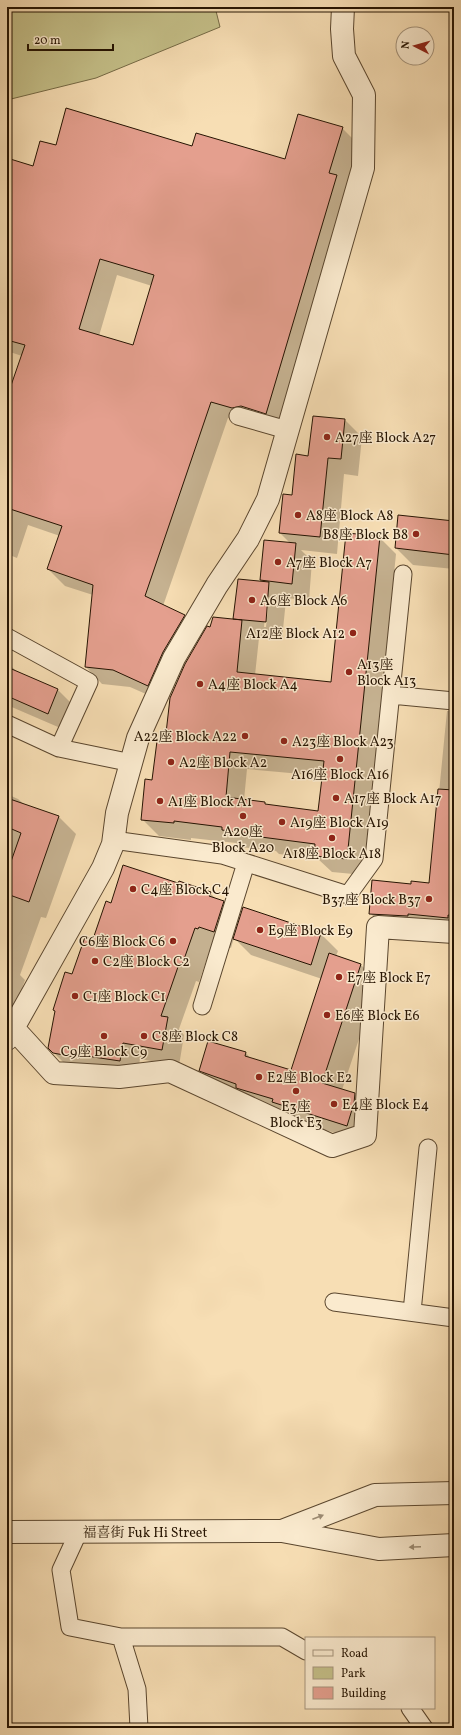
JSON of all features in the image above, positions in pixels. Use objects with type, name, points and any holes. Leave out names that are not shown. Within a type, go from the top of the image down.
[{"type":"street","points":[[343,7],[342,29],[344,56],[364,94],[363,168],[268,499],[248,539],[217,585],[174,658],[138,738],[117,813],[114,840],[103,868],[10,1034],[54,1073],[119,1077],[170,1071],[332,1146],[365,1135],[378,927],[454,932]]},
{"type":"street","name":"福喜街 Fuk Hi Street","points":[[282,1531],[375,1495],[454,1493]]},
{"type":"street","name":"福喜街 Fuk Hi Street","points":[[7,1532],[78,1533],[282,1531],[379,1548],[454,1545]]},
{"type":"lane","points":[[238,416],[287,430]]},
{"type":"lane","points":[[114,840],[222,855],[348,895],[374,859],[402,574]]},
{"type":"lane","points":[[7,637],[89,682],[59,748]]},
{"type":"lane","points":[[391,695],[454,701]]},
{"type":"lane","points":[[7,724],[59,748],[132,763]]},
{"type":"lane","points":[[202,1006],[246,863]]},
{"type":"lane","points":[[412,1312],[428,1148]]},
{"type":"lane","points":[[334,1302],[454,1318]]},
{"type":"lane","points":[[78,1533],[61,1570],[70,1627],[121,1637],[282,1636],[305,1650]]},
{"type":"lane","points":[[121,1637],[137,1689],[139,1728]]},
{"type":"lane","points":[[411,1709],[424,1728]]},
{"type":"green space","points":[[21,7],[215,7],[220,27],[96,78],[7,100],[7,12]]},
{"type":"building","points":[[66,108],[192,146],[196,133],[285,159],[298,114],[343,127],[329,173],[337,175],[266,414],[241,406],[232,408],[211,402],[145,596],[185,615],[163,652],[148,686],[113,670],[85,667],[93,585],[47,569],[62,526],[7,508],[7,397],[25,345],[7,340],[7,158],[33,166],[40,141],[56,145]],"holes":[[[100,259],[154,275],[133,345],[79,329]]]},
{"type":"building","points":[[313,416],[345,419],[341,459],[328,458],[320,537],[279,533],[283,494],[292,495],[296,454],[308,456]]},
{"type":"building","name":"B8座 Block B8","points":[[398,515],[454,521],[454,555],[395,548]]},
{"type":"building","points":[[346,533],[380,536],[347,859],[314,856],[315,844],[222,830],[222,827],[174,821],[174,823],[141,820],[145,779],[152,780],[157,741],[165,742],[170,698],[185,664],[207,626],[210,627],[213,617],[242,620],[237,672],[331,682]],"holes":[[[230,752],[324,761],[318,811],[226,797]]]},
{"type":"building","name":"A7座 Block A7","points":[[264,540],[296,543],[292,584],[260,580]]},
{"type":"building","name":"A6座 Block A6","points":[[238,579],[269,582],[266,622],[233,619]]},
{"type":"building","points":[[7,667],[58,689],[48,714],[7,696]]},
{"type":"building","points":[[438,789],[454,790],[454,916],[448,915],[448,918],[408,914],[408,916],[369,914],[372,880],[411,884],[411,881],[429,883]]},
{"type":"building","points":[[7,798],[59,816],[29,902],[7,894],[7,873],[21,833],[7,827]]},
{"type":"building","points":[[123,865],[211,892],[209,896],[224,901],[214,932],[199,927],[198,929],[195,928],[182,965],[179,964],[161,1016],[168,1017],[162,1050],[123,1043],[120,1061],[80,1055],[80,1058],[53,1053],[48,1048],[55,1011],[53,1010],[65,972],[72,974],[85,937],[93,939],[106,901],[111,903]]},
{"type":"building","points":[[243,907],[321,933],[311,965],[233,939]]},
{"type":"building","points":[[329,953],[361,964],[322,1083],[355,1093],[354,1103],[347,1126],[272,1102],[273,1099],[236,1088],[236,1084],[199,1071],[208,1041],[246,1052],[245,1056],[291,1070]]},
{"type":"place","name":"A27座 Block A27","points":[[327,437]]},
{"type":"place","name":"A8座 Block A8","points":[[298,515]]},
{"type":"place","name":"B8座 Block B8","points":[[416,534]]},
{"type":"place","name":"A7座 Block A7","points":[[278,562]]},
{"type":"place","name":"A6座 Block A6","points":[[252,600]]},
{"type":"place","name":"A12座 Block A12","points":[[353,633]]},
{"type":"place","name":"A13座 Block A13","points":[[349,672]]},
{"type":"place","name":"A4座 Block A4","points":[[200,684]]},
{"type":"place","name":"A22座 Block A22","points":[[245,736]]},
{"type":"place","name":"A23座 Block A23","points":[[284,741]]},
{"type":"place","name":"A16座 Block A16","points":[[340,759]]},
{"type":"place","name":"A2座 Block A2","points":[[171,762]]},
{"type":"place","name":"A17座 Block A17","points":[[336,798]]},
{"type":"place","name":"A1座 Block A1","points":[[160,801]]},
{"type":"place","name":"A20座 Block A20","points":[[243,816]]},
{"type":"place","name":"A19座 Block A19","points":[[282,822]]},
{"type":"place","name":"A18座 Block A18","points":[[332,838]]},
{"type":"place","name":"C4座 Block C4","points":[[133,889]]},
{"type":"place","name":"B37座 Block B37","points":[[429,899]]},
{"type":"place","name":"E9座 Block E9","points":[[260,930]]},
{"type":"place","name":"C6座 Block C6","points":[[173,941]]},
{"type":"place","name":"C2座 Block C2","points":[[95,961]]},
{"type":"place","name":"E7座 Block E7","points":[[339,977]]},
{"type":"place","name":"C1座 Block C1","points":[[75,996]]},
{"type":"place","name":"E6座 Block E6","points":[[327,1015]]},
{"type":"place","name":"C9座 Block C9","points":[[104,1036]]},
{"type":"place","name":"C8座 Block C8","points":[[144,1036]]},
{"type":"place","name":"E2座 Block E2","points":[[259,1077]]},
{"type":"place","name":"E3座 Block E3","points":[[296,1091]]},
{"type":"place","name":"E4座 Block E4","points":[[334,1104]]}]
